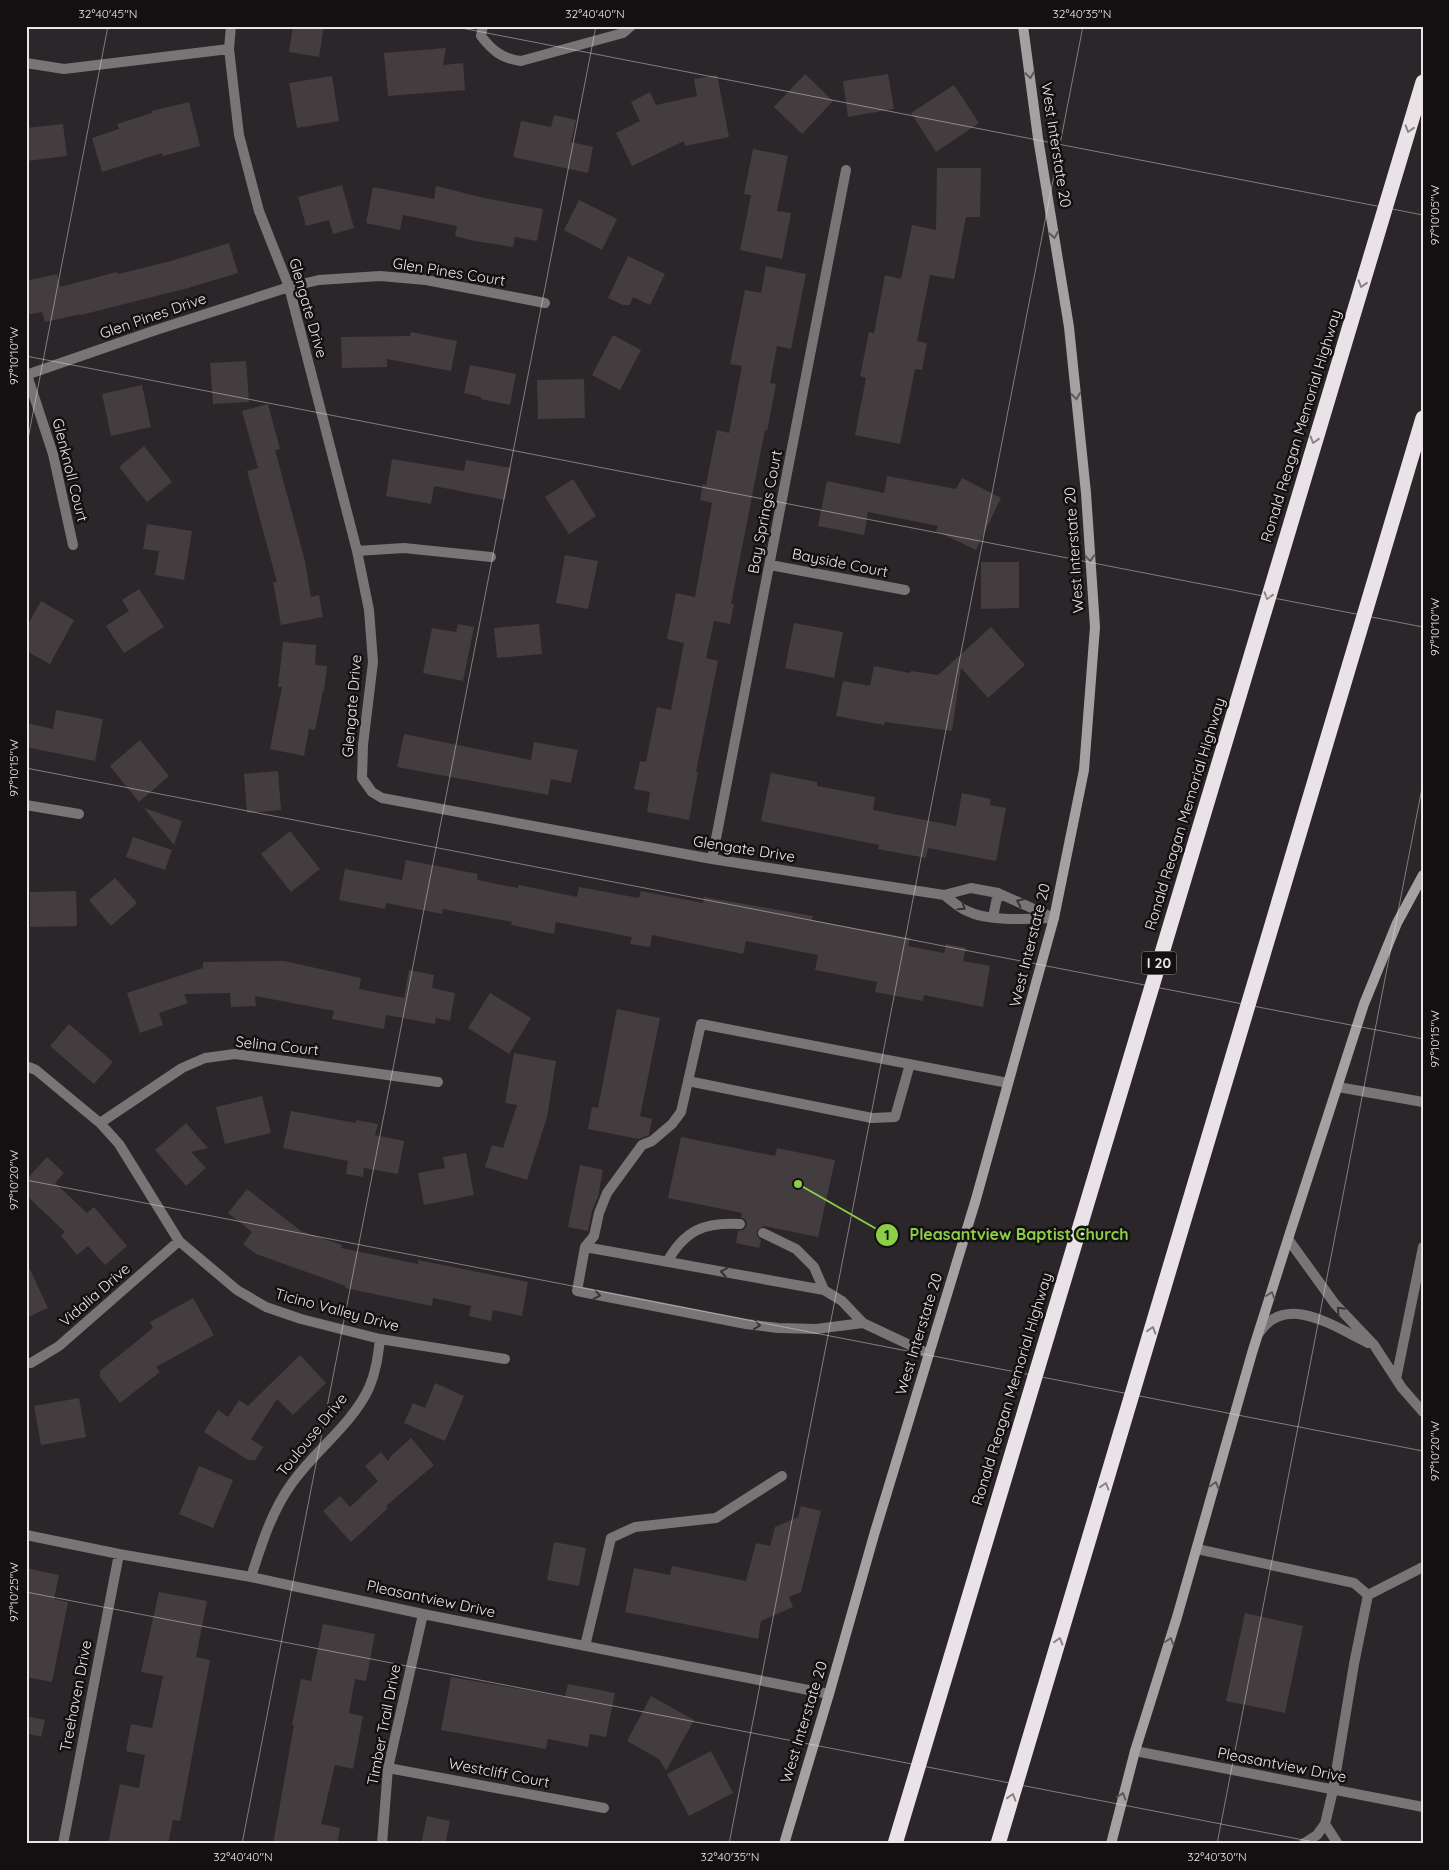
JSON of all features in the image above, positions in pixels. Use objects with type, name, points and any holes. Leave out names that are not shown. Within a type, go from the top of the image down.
[{"type":"highway","name":"Ronald Reagan Memorial Highway","points":[[895,1844],[1423,82]]},
{"type":"highway","points":[[998,1844],[1423,418]]},
{"type":"main road","name":"West Interstate 20","points":[[784,1844],[874,1535],[976,1199],[1054,918],[1084,770],[1094,627],[1086,493],[1070,327],[1038,138],[1023,26]]},
{"type":"main road","points":[[1111,1844],[1135,1751],[1178,1617],[1258,1335],[1288,1240],[1364,1004],[1397,923],[1423,875]]},
{"type":"street","name":"Glengate Drive","points":[[231,26],[229,49],[239,135],[259,211],[289,287],[357,551],[369,610],[373,662],[363,745],[362,778],[372,792],[382,798],[712,859],[944,895],[971,888],[998,893],[1054,918]]},
{"type":"street","points":[[482,31],[492,50],[510,60],[521,61],[623,33],[631,26]]},
{"type":"street","points":[[26,63],[64,69],[229,49]]},
{"type":"street","name":"Bay Springs Court","points":[[712,859],[846,170]]},
{"type":"street","name":"Glen Pines Court","points":[[289,287],[319,280],[380,276],[426,280],[545,303]]},
{"type":"street","name":"Glen Pines Drive","points":[[27,375],[156,330],[289,287]]},
{"type":"street","name":"Glenknoll Court","points":[[27,375],[53,454],[73,545]]},
{"type":"street","points":[[357,551],[404,548],[491,557]]},
{"type":"street","name":"Bayside Court","points":[[770,565],[905,590]]},
{"type":"street","points":[[26,806],[79,814]]},
{"type":"street","points":[[993,917],[998,893]]},
{"type":"street","name":"Glengate Drive","points":[[944,895],[967,912],[1010,920],[1054,918]]},
{"type":"street","points":[[863,1324],[816,1329],[778,1328],[746,1324],[576,1291],[584,1246],[594,1236],[599,1213],[607,1193],[642,1145],[652,1141],[672,1124],[681,1112],[701,1024],[1008,1083]]},
{"type":"street","name":"Selina Court","points":[[100,1123],[182,1068],[205,1058],[235,1054],[438,1082]]},
{"type":"street","points":[[688,1082],[872,1118],[895,1117],[910,1064]]},
{"type":"street","name":"Ticino Valley Drive","points":[[26,1066],[36,1070],[100,1123],[119,1144],[180,1241],[237,1290],[266,1307],[301,1319],[380,1339],[505,1359]]},
{"type":"street","points":[[1338,1086],[1423,1102]]},
{"type":"street","points":[[667,1262],[684,1237],[698,1229],[721,1223],[740,1224]]},
{"type":"street","points":[[762,1233],[796,1249],[814,1267],[824,1290]]},
{"type":"street","points":[[1288,1240],[1335,1304],[1374,1345],[1396,1379],[1423,1412]]},
{"type":"street","name":"Vidalia Drive","points":[[26,1364],[31,1363],[59,1346],[180,1241]]},
{"type":"street","points":[[584,1246],[824,1290],[842,1301],[863,1324],[929,1354]]},
{"type":"street","points":[[1396,1379],[1423,1247]]},
{"type":"street","points":[[1258,1335],[1265,1324],[1275,1317],[1287,1313],[1300,1314],[1312,1317],[1374,1345]]},
{"type":"street","name":"Toulouse Drive","points":[[251,1577],[266,1533],[289,1486],[320,1448],[349,1417],[369,1388],[376,1367],[380,1339]]},
{"type":"street","points":[[585,1646],[611,1538],[635,1527],[716,1518],[782,1476]]},
{"type":"street","name":"Pleasantview Drive","points":[[26,1535],[119,1554],[251,1577],[423,1614],[829,1694]]},
{"type":"street","points":[[1197,1549],[1354,1583],[1368,1595]]},
{"type":"street","name":"Treehaven Drive","points":[[63,1844],[119,1554]]},
{"type":"street","points":[[1368,1595],[1423,1567]]},
{"type":"street","points":[[1302,1844],[1317,1835],[1324,1824],[1333,1790],[1354,1664],[1368,1595]]},
{"type":"street","name":"Timber Trail Drive","points":[[382,1844],[388,1768],[423,1614]]},
{"type":"street","name":"Pleasantview Drive","points":[[1135,1751],[1423,1807]]},
{"type":"street","name":"Westcliff Court","points":[[388,1768],[604,1808]]},
{"type":"street","points":[[1324,1824],[1338,1844]]},
{"type":"building","points":[[293,26],[324,26],[319,57],[289,52]]},
{"type":"building","points":[[446,48],[443,65],[463,63],[465,90],[388,96],[384,53]]},
{"type":"building","points":[[805,74],[833,101],[802,134],[774,107]]},
{"type":"building","points":[[888,74],[894,109],[848,117],[843,81]]},
{"type":"building","points":[[717,75],[729,137],[685,146],[684,141],[632,166],[616,133],[640,121],[631,102],[650,92],[656,105],[697,96],[694,79]]},
{"type":"building","points":[[332,76],[339,121],[297,128],[289,83]]},
{"type":"building","points":[[954,85],[979,123],[936,152],[911,113]]},
{"type":"building","points":[[189,102],[200,146],[163,156],[162,153],[102,172],[92,138],[119,129],[117,124],[152,113],[152,111]]},
{"type":"building","points":[[554,115],[576,120],[571,142],[593,147],[588,173],[513,157],[521,121],[551,127]]},
{"type":"building","points":[[63,124],[67,156],[26,161],[26,128]]},
{"type":"building","points":[[753,149],[788,156],[777,211],[791,213],[782,259],[740,250],[751,195],[744,194]]},
{"type":"building","points":[[937,168],[981,168],[980,217],[966,217],[954,279],[930,275],[917,341],[927,343],[922,370],[915,369],[900,444],[855,435],[866,378],[860,376],[869,332],[874,333],[885,275],[901,279],[912,225],[936,230]]},
{"type":"building","points":[[342,185],[354,228],[333,234],[329,220],[306,226],[298,197]]},
{"type":"building","points":[[436,186],[484,198],[543,209],[537,241],[515,237],[513,247],[475,241],[455,236],[457,226],[403,215],[400,230],[366,223],[373,187],[434,199]]},
{"type":"building","points":[[579,200],[617,219],[602,250],[564,230]]},
{"type":"building","points":[[229,243],[238,273],[188,288],[81,315],[45,322],[42,312],[26,315],[26,281],[57,274],[60,287],[117,272],[118,274],[171,261]]},
{"type":"building","points":[[628,256],[665,274],[650,305],[633,297],[630,305],[623,305],[608,298]]},
{"type":"building","points":[[766,266],[806,274],[791,349],[777,346],[770,383],[776,384],[767,431],[765,430],[731,604],[734,604],[730,624],[714,621],[706,658],[718,661],[696,772],[698,772],[689,820],[647,812],[650,792],[634,789],[640,761],[646,762],[657,707],[671,710],[684,643],[667,639],[676,593],[695,597],[712,503],[700,500],[703,484],[706,485],[717,430],[729,433],[742,366],[730,364],[745,290],[761,293]]},
{"type":"building","points":[[411,332],[457,341],[451,371],[387,359],[387,367],[342,368],[341,337],[410,336]]},
{"type":"building","points":[[613,335],[641,350],[620,390],[592,375]]},
{"type":"building","points":[[246,361],[249,402],[213,404],[210,363]]},
{"type":"building","points":[[470,365],[516,374],[510,405],[481,399],[481,397],[464,393]]},
{"type":"building","points":[[584,379],[585,418],[538,419],[537,380]]},
{"type":"building","points":[[142,385],[151,427],[111,436],[102,394]]},
{"type":"building","points":[[268,404],[280,449],[275,450],[305,561],[311,597],[319,595],[323,617],[281,625],[273,582],[277,582],[247,471],[258,468],[242,411]]},
{"type":"building","points":[[144,446],[172,482],[147,502],[119,467]]},
{"type":"building","points":[[392,459],[464,471],[466,460],[511,468],[505,500],[434,486],[431,504],[386,496]]},
{"type":"building","points":[[887,476],[956,489],[962,478],[1001,498],[976,550],[936,531],[938,526],[868,512],[864,535],[818,526],[827,481],[884,493]]},
{"type":"building","points":[[573,479],[596,516],[569,534],[545,497]]},
{"type":"building","points":[[147,524],[192,531],[184,580],[155,575],[159,551],[143,549]]},
{"type":"building","points":[[565,555],[598,561],[588,609],[556,603]]},
{"type":"building","points":[[981,562],[1019,562],[1019,608],[981,609]]},
{"type":"building","points":[[139,589],[164,627],[124,653],[106,626],[129,611],[122,600]]},
{"type":"building","points":[[41,601],[74,620],[50,664],[26,651],[26,628]]},
{"type":"building","points":[[794,623],[843,632],[834,678],[785,668]]},
{"type":"building","points":[[458,624],[474,627],[463,681],[423,673],[432,628],[456,632]]},
{"type":"building","points":[[539,624],[542,654],[497,658],[494,628]]},
{"type":"building","points":[[991,627],[1025,665],[988,698],[961,668],[952,731],[885,722],[884,725],[836,716],[843,681],[870,686],[874,666],[910,673],[911,671],[938,675]]},
{"type":"building","points":[[283,642],[316,645],[315,665],[327,666],[324,691],[315,730],[309,729],[304,756],[270,749],[282,687],[278,687]]},
{"type":"building","points":[[56,710],[103,719],[95,761],[26,747],[26,723],[53,729]]},
{"type":"building","points":[[404,734],[531,760],[534,742],[578,750],[571,783],[551,779],[548,795],[397,767]]},
{"type":"building","points":[[140,740],[169,776],[139,802],[110,766]]},
{"type":"building","points":[[278,771],[281,810],[247,813],[244,774]]},
{"type":"building","points":[[771,773],[817,782],[817,786],[875,797],[873,810],[956,826],[962,793],[991,799],[990,805],[1006,808],[996,861],[928,848],[926,858],[878,849],[879,845],[761,821]]},
{"type":"building","points":[[144,808],[182,821],[174,845]]},
{"type":"building","points":[[290,831],[320,869],[291,892],[261,854]]},
{"type":"building","points":[[133,837],[172,850],[165,870],[126,857]]},
{"type":"building","points":[[406,860],[478,874],[477,880],[518,888],[519,885],[577,897],[579,887],[639,898],[641,891],[703,903],[704,897],[813,916],[812,920],[910,938],[908,946],[944,953],[946,944],[966,948],[963,961],[990,966],[983,1007],[924,995],[923,1001],[875,992],[877,982],[815,970],[818,955],[746,941],[743,954],[652,935],[650,947],[630,944],[632,937],[556,922],[554,934],[511,925],[512,922],[443,909],[442,914],[386,903],[385,909],[339,900],[345,869],[402,880]]},
{"type":"building","points":[[115,878],[137,903],[111,926],[89,900]]},
{"type":"building","points":[[76,891],[77,926],[30,927],[30,892]]},
{"type":"building","points":[[284,961],[361,978],[359,989],[404,998],[409,970],[434,975],[432,988],[455,993],[450,1021],[436,1018],[435,1024],[386,1015],[384,1029],[332,1019],[334,1011],[255,996],[256,1006],[231,1007],[230,993],[184,994],[188,1003],[159,1013],[163,1025],[140,1033],[127,993],[203,968],[203,962]]},
{"type":"building","points":[[490,993],[531,1018],[509,1054],[468,1028]]},
{"type":"building","points":[[617,1009],[660,1018],[640,1116],[652,1119],[649,1135],[639,1139],[588,1129],[592,1107],[598,1108]]},
{"type":"building","points":[[69,1024],[113,1062],[94,1084],[50,1046]]},
{"type":"building","points":[[514,1053],[556,1061],[547,1117],[527,1180],[485,1167],[492,1145],[503,1148],[517,1105],[505,1103]]},
{"type":"building","points":[[262,1096],[271,1133],[225,1144],[216,1107]]},
{"type":"building","points":[[291,1111],[356,1123],[356,1120],[378,1124],[375,1135],[404,1141],[398,1174],[364,1168],[363,1177],[346,1174],[348,1161],[283,1148]]},
{"type":"building","points":[[186,1123],[208,1148],[191,1152],[206,1168],[186,1186],[155,1150]]},
{"type":"building","points":[[681,1137],[775,1156],[777,1148],[835,1160],[818,1237],[764,1226],[757,1230],[757,1236],[761,1240],[759,1248],[736,1243],[738,1231],[744,1230],[747,1225],[746,1220],[741,1217],[742,1213],[668,1198]]},
{"type":"building","points":[[466,1153],[474,1195],[424,1205],[418,1173],[445,1168],[443,1157]]},
{"type":"building","points":[[47,1157],[64,1173],[55,1183],[87,1213],[94,1207],[127,1246],[105,1265],[88,1246],[77,1255],[61,1236],[65,1232],[26,1195],[26,1180]]},
{"type":"building","points":[[580,1165],[603,1170],[598,1197],[592,1211],[588,1231],[568,1227]]},
{"type":"building","points":[[247,1189],[301,1231],[342,1245],[341,1248],[418,1264],[418,1260],[528,1282],[522,1316],[493,1310],[491,1321],[469,1316],[471,1306],[433,1298],[432,1306],[345,1288],[346,1286],[256,1254],[243,1244],[252,1232],[228,1213]]},
{"type":"building","points":[[26,1261],[48,1308],[26,1318]]},
{"type":"building","points":[[193,1298],[214,1335],[156,1367],[160,1372],[120,1403],[100,1377],[100,1371],[153,1328],[150,1322]]},
{"type":"building","points":[[300,1355],[326,1383],[293,1415],[277,1399],[251,1439],[263,1447],[255,1460],[248,1460],[204,1432],[218,1410],[228,1417],[239,1400],[248,1406]]},
{"type":"building","points":[[435,1383],[464,1396],[445,1441],[404,1423],[413,1403],[425,1408]]},
{"type":"building","points":[[79,1398],[86,1437],[41,1445],[34,1406]]},
{"type":"building","points":[[411,1438],[434,1465],[386,1506],[388,1508],[351,1542],[323,1511],[340,1496],[350,1507],[378,1481],[365,1466],[381,1452],[388,1461]]},
{"type":"building","points":[[199,1466],[233,1480],[213,1528],[179,1514]]},
{"type":"building","points":[[801,1506],[821,1511],[801,1592],[789,1597],[793,1607],[761,1621],[758,1639],[625,1612],[634,1568],[670,1575],[672,1566],[746,1581],[756,1543],[770,1546],[775,1527],[798,1517]]},
{"type":"building","points":[[554,1542],[586,1548],[579,1586],[547,1580]]},
{"type":"building","points":[[26,1568],[59,1575],[54,1599],[68,1602],[52,1682],[26,1677]]},
{"type":"building","points":[[159,1592],[207,1601],[196,1657],[210,1660],[180,1821],[173,1820],[168,1844],[108,1844],[120,1784],[139,1788],[145,1755],[126,1751],[131,1724],[152,1728],[163,1676],[141,1672]]},
{"type":"building","points":[[1245,1613],[1303,1626],[1285,1713],[1226,1701]]},
{"type":"building","points":[[323,1624],[375,1634],[366,1681],[355,1679],[349,1713],[363,1716],[353,1769],[335,1765],[321,1824],[340,1828],[337,1844],[273,1844],[301,1679],[311,1681]]},
{"type":"building","points":[[451,1677],[565,1697],[568,1684],[615,1693],[606,1737],[590,1734],[588,1747],[548,1739],[546,1749],[441,1730]]},
{"type":"building","points":[[651,1696],[694,1720],[666,1771],[659,1759],[627,1741]]},
{"type":"building","points":[[26,1716],[45,1720],[41,1737],[26,1733]]},
{"type":"building","points":[[711,1751],[733,1793],[689,1816],[667,1774]]},
{"type":"building","points":[[427,1816],[450,1821],[445,1844],[421,1844]]},
{"type":"place","name":"Pleasantview Baptist Church","points":[[798,1184]]}]
